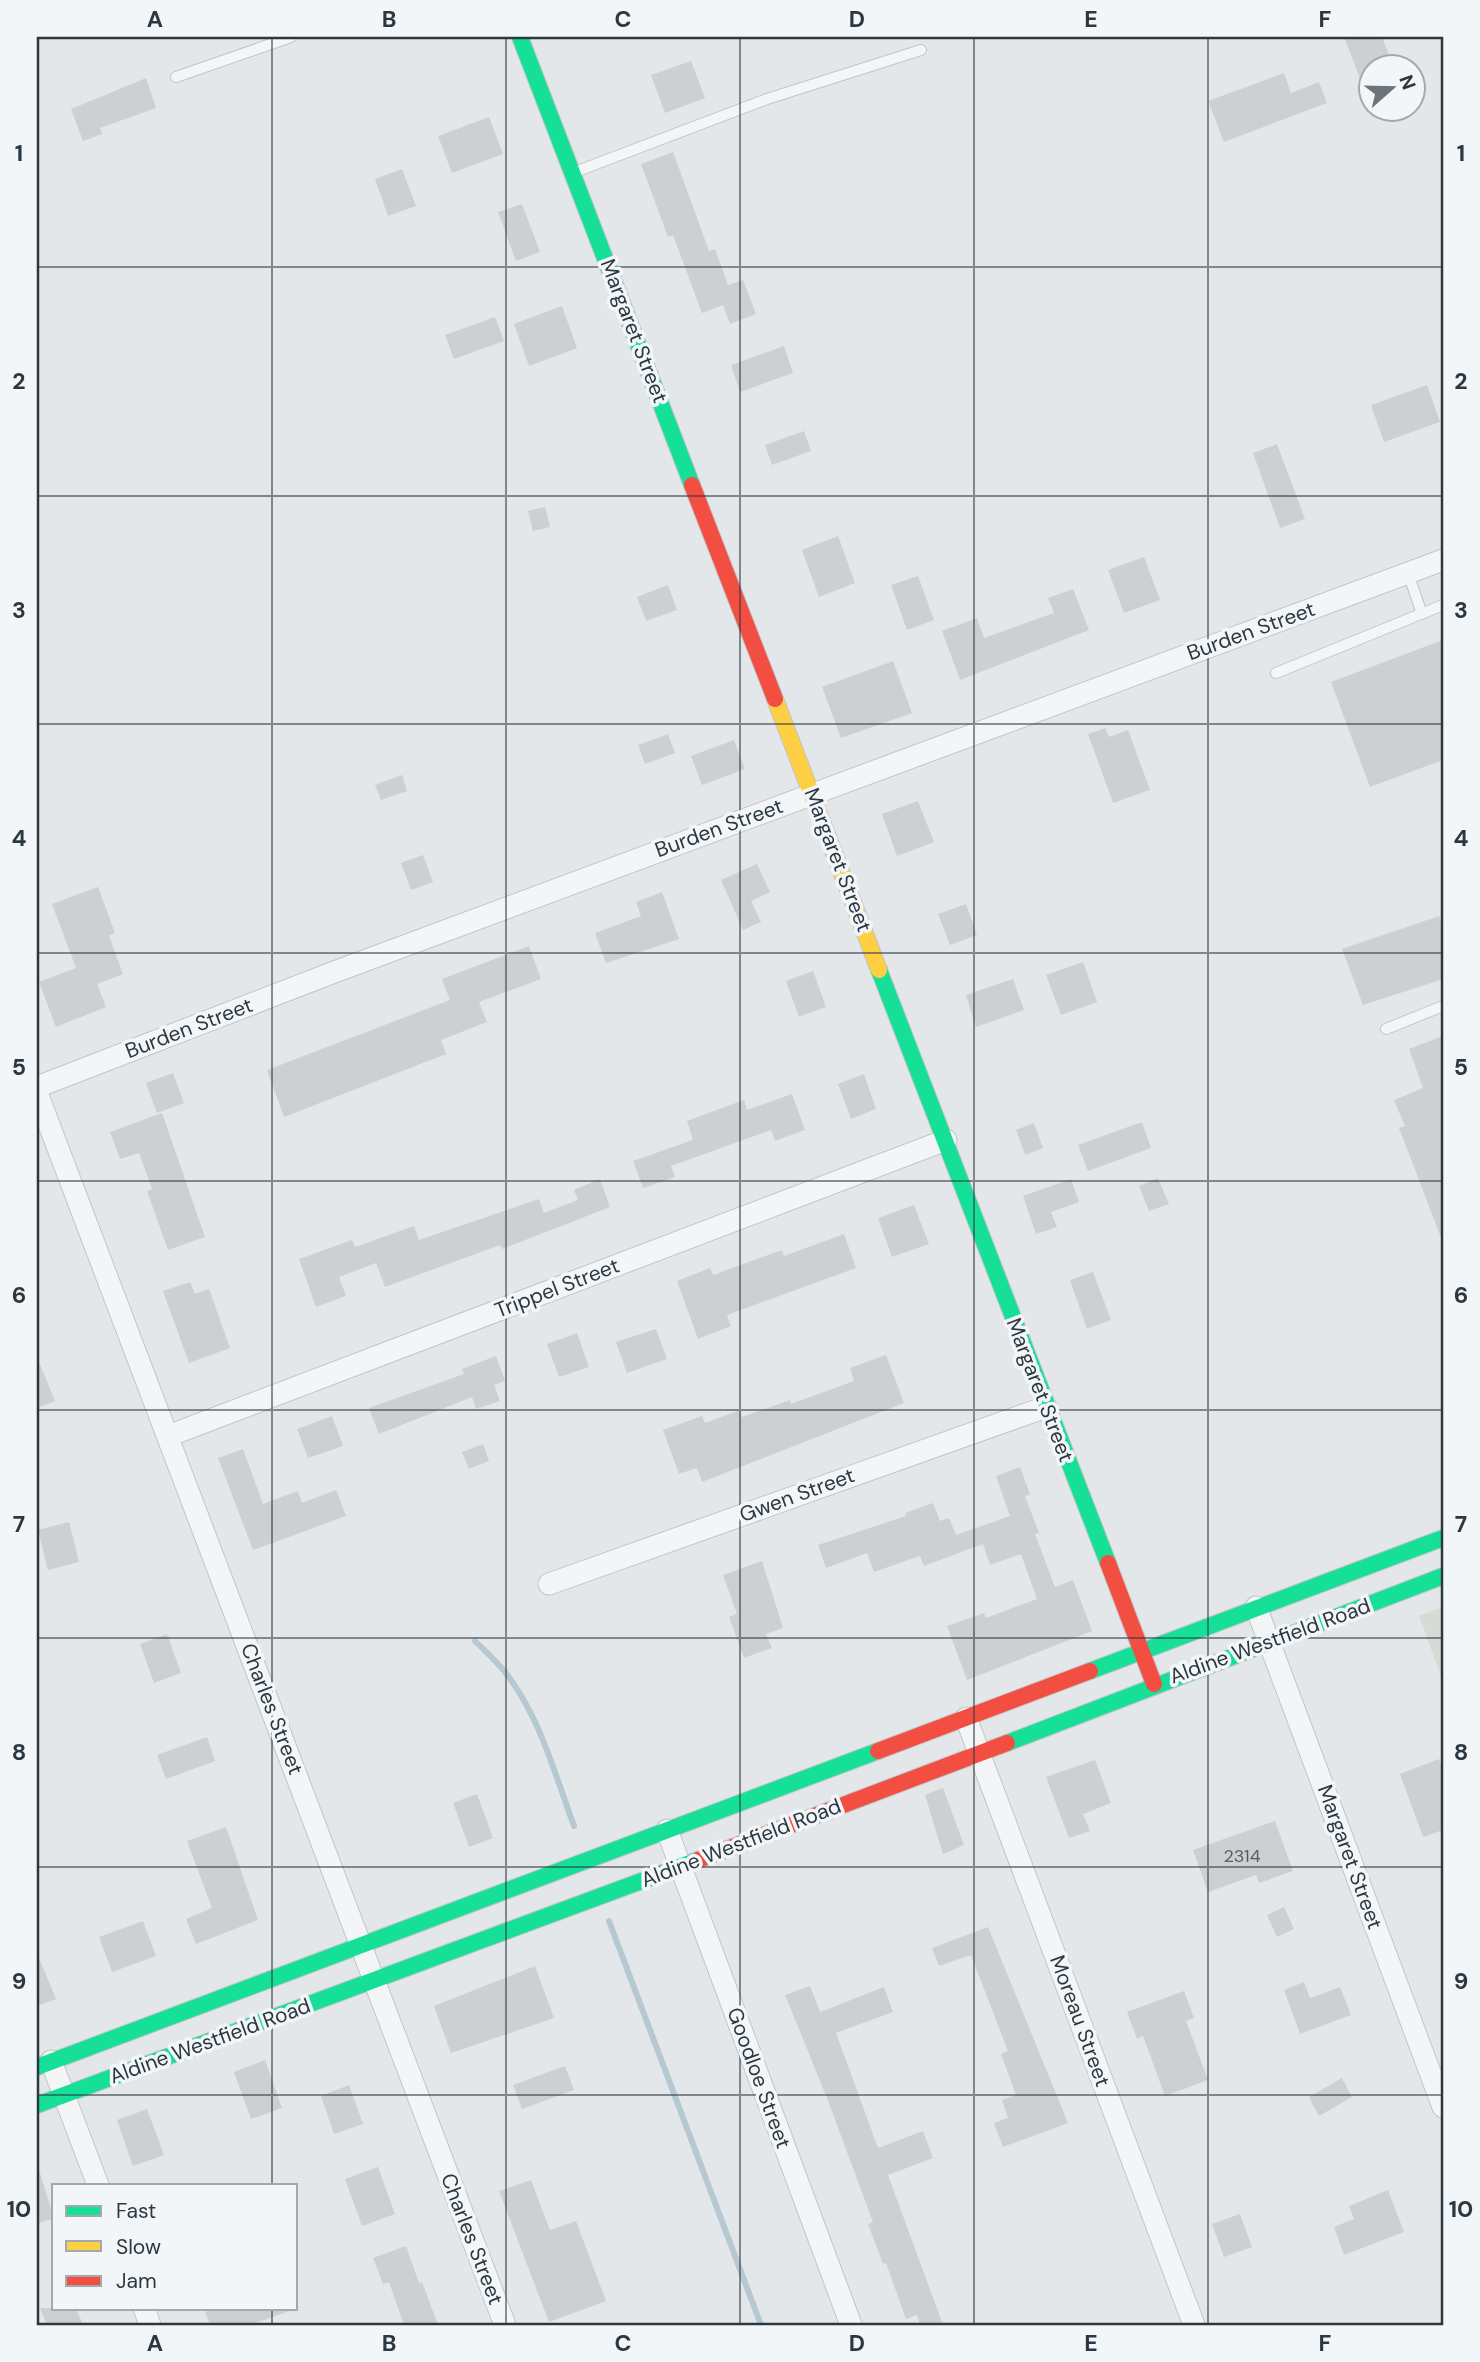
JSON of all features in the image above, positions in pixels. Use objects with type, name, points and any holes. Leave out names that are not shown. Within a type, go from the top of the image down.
[{"type":"main road","name":"Margaret Street","points":[[520,37],[1154,1684]]},
{"type":"main road","name":"Aldine Westfield Road","points":[[44,2064],[362,1947],[1141,1650],[1443,1538]]},
{"type":"main road","name":"Aldine Westfield Road","points":[[37,2105],[682,1866],[1443,1576]]},
{"type":"street","name":"Burden Street","points":[[37,1087],[337,971],[1443,560]]},
{"type":"street","name":"Charles Street","points":[[37,1093],[505,2325]]},
{"type":"street","name":"Trippel Street","points":[[168,1436],[946,1140]]},
{"type":"street","name":"Gwen Street","points":[[549,1584],[1046,1407]]},
{"type":"street","name":"Margaret Street","points":[[1256,1607],[1443,2107]]},
{"type":"street","name":"Moreau Street","points":[[966,1718],[1194,2325]]},
{"type":"street","name":"Goodloe Street","points":[[667,1830],[850,2325]]},
{"type":"street","points":[[44,2064],[64,2095],[98,2184]]},
{"type":"lane","points":[[176,77],[291,37]]},
{"type":"lane","points":[[573,173],[767,99],[921,50]]},
{"type":"lane","points":[[1408,573],[1422,614]]},
{"type":"lane","points":[[1276,673],[1443,605]]},
{"type":"lane","points":[[1385,1028],[1443,1006]]},
{"type":"shaded area","points":[[1443,1607],[1443,1682],[1419,1616]]},
{"type":"building","points":[[1344,37],[1382,37],[1388,52],[1358,52],[1358,73]]},
{"type":"building","points":[[691,61],[705,98],[665,113],[651,75]]},
{"type":"building","points":[[1284,73],[1291,93],[1319,82],[1327,103],[1224,142],[1208,101]]},
{"type":"building","points":[[146,78],[156,108],[100,128],[102,134],[83,141],[71,109]]},
{"type":"building","points":[[489,117],[503,154],[452,173],[438,136]]},
{"type":"building","points":[[673,152],[709,251],[715,249],[728,285],[743,280],[756,314],[730,324],[723,305],[702,313],[673,235],[668,237],[641,164]]},
{"type":"building","points":[[402,169],[416,206],[388,216],[375,179]]},
{"type":"building","points":[[522,204],[540,252],[516,261],[498,212]]},
{"type":"building","points":[[562,306],[577,348],[529,366],[514,324]]},
{"type":"building","points":[[495,317],[504,341],[454,359],[445,335]]},
{"type":"building","points":[[784,346],[793,373],[740,392],[731,365]]},
{"type":"building","points":[[1427,385],[1440,422],[1384,442],[1371,405]]},
{"type":"building","points":[[804,431],[811,451],[772,465],[765,445]]},
{"type":"building","points":[[1277,444],[1305,519],[1280,528],[1253,453]]},
{"type":"building","points":[[545,507],[550,527],[533,531],[528,511]]},
{"type":"building","points":[[838,536],[855,583],[819,597],[802,550]]},
{"type":"building","points":[[1144,557],[1160,600],[1124,613],[1108,570]]},
{"type":"building","points":[[918,576],[934,620],[907,630],[891,585]]},
{"type":"building","points":[[668,585],[677,610],[646,621],[637,597]]},
{"type":"building","points":[[1073,589],[1089,630],[960,680],[942,631],[977,618],[984,638],[1054,613],[1048,598]]},
{"type":"building","points":[[1443,640],[1443,760],[1370,787],[1331,682]]},
{"type":"building","points":[[893,661],[912,713],[841,738],[822,687]]},
{"type":"building","points":[[1105,728],[1109,737],[1128,730],[1150,790],[1113,803],[1088,734]]},
{"type":"building","points":[[668,734],[675,753],[645,764],[638,745]]},
{"type":"building","points":[[734,740],[745,769],[702,785],[691,756]]},
{"type":"building","points":[[402,775],[407,791],[381,800],[375,785]]},
{"type":"building","points":[[918,801],[934,842],[897,856],[882,814]]},
{"type":"building","points":[[423,855],[433,882],[411,890],[401,863]]},
{"type":"building","points":[[757,864],[770,892],[751,901],[761,922],[743,930],[721,880]]},
{"type":"building","points":[[98,887],[115,933],[109,936],[123,974],[97,984],[106,1007],[56,1027],[39,982],[76,968],[52,904]]},
{"type":"building","points":[[662,892],[679,939],[606,963],[595,933],[641,916],[636,902]]},
{"type":"building","points":[[966,904],[977,935],[950,945],[938,914]]},
{"type":"building","points":[[1439,916],[1443,929],[1443,979],[1363,1005],[1342,949]]},
{"type":"building","points":[[529,946],[541,979],[479,1002],[487,1022],[441,1040],[446,1054],[284,1117],[267,1070],[450,1000],[442,979]]},
{"type":"building","points":[[1083,962],[1097,1002],[1061,1015],[1046,975]]},
{"type":"building","points":[[813,971],[826,1007],[799,1017],[786,981]]},
{"type":"building","points":[[1013,979],[1024,1010],[976,1027],[966,995]]},
{"type":"building","points":[[1443,1036],[1442,1240],[1399,1128],[1405,1126],[1394,1100],[1423,1088],[1409,1049]]},
{"type":"building","points":[[173,1073],[184,1103],[157,1113],[146,1083]]},
{"type":"building","points":[[864,1074],[876,1109],[851,1119],[838,1084]]},
{"type":"building","points":[[792,1094],[805,1130],[775,1141],[771,1130],[671,1166],[675,1177],[643,1188],[633,1161],[693,1140],[687,1121],[744,1100],[747,1110]]},
{"type":"building","points":[[162,1113],[205,1237],[168,1250],[147,1191],[152,1189],[139,1153],[120,1159],[110,1132]]},
{"type":"building","points":[[1142,1122],[1151,1148],[1088,1171],[1078,1145]]},
{"type":"building","points":[[1034,1123],[1043,1148],[1025,1155],[1016,1130]]},
{"type":"building","points":[[1158,1178],[1169,1204],[1149,1211],[1139,1186]]},
{"type":"building","points":[[600,1179],[610,1207],[502,1249],[500,1245],[385,1287],[376,1263],[339,1277],[346,1296],[316,1307],[299,1259],[352,1240],[355,1247],[414,1226],[419,1240],[539,1199],[544,1213],[578,1200],[574,1190]]},
{"type":"building","points":[[1071,1179],[1079,1202],[1051,1212],[1057,1227],[1036,1234],[1023,1196]]},
{"type":"building","points":[[914,1205],[929,1244],[892,1257],[878,1218]]},
{"type":"building","points":[[844,1234],[856,1268],[727,1315],[731,1326],[698,1339],[677,1281],[710,1268],[713,1275],[782,1250],[784,1256]]},
{"type":"building","points":[[1093,1272],[1111,1320],[1087,1329],[1070,1280]]},
{"type":"building","points":[[190,1282],[195,1294],[209,1289],[230,1348],[189,1363],[163,1291]]},
{"type":"building","points":[[656,1329],[667,1359],[627,1373],[616,1342]]},
{"type":"building","points":[[577,1333],[589,1367],[559,1377],[547,1344]]},
{"type":"building","points":[[886,1355],[904,1403],[702,1482],[697,1468],[679,1474],[663,1430],[702,1416],[705,1423],[740,1410],[742,1417],[790,1400],[791,1404],[854,1381],[850,1368]]},
{"type":"building","points":[[496,1356],[505,1381],[494,1385],[500,1401],[476,1409],[472,1397],[379,1434],[369,1408],[464,1374],[462,1369]]},
{"type":"building","points":[[37,1357],[55,1401],[37,1408]]},
{"type":"building","points":[[332,1416],[343,1446],[308,1458],[297,1429]]},
{"type":"building","points":[[483,1444],[489,1461],[469,1469],[462,1452]]},
{"type":"building","points":[[243,1449],[263,1504],[298,1491],[302,1503],[336,1490],[346,1516],[253,1550],[218,1458]]},
{"type":"building","points":[[1020,1467],[1030,1494],[1025,1496],[1039,1533],[1035,1534],[1055,1587],[1073,1580],[1092,1631],[967,1680],[947,1626],[984,1613],[986,1618],[1037,1599],[1021,1554],[990,1565],[983,1544],[924,1566],[920,1556],[874,1572],[867,1553],[826,1568],[818,1545],[906,1516],[905,1513],[933,1503],[940,1521],[949,1518],[956,1535],[1010,1516],[996,1476]]},
{"type":"building","points":[[69,1522],[79,1562],[48,1570],[38,1530]]},
{"type":"building","points":[[762,1561],[783,1628],[766,1634],[772,1648],[744,1658],[729,1617],[737,1614],[723,1575]]},
{"type":"building","points":[[167,1634],[181,1673],[154,1683],[140,1644]]},
{"type":"building","points":[[207,1737],[215,1761],[166,1779],[157,1755]]},
{"type":"building","points":[[1439,1759],[1443,1770],[1443,1830],[1423,1837],[1400,1774]]},
{"type":"building","points":[[1095,1760],[1111,1803],[1083,1814],[1090,1831],[1069,1838],[1046,1777]]},
{"type":"building","points":[[943,1788],[964,1845],[943,1854],[925,1795]]},
{"type":"building","points":[[477,1794],[493,1838],[469,1847],[453,1803]]},
{"type":"building","points":[[1275,1821],[1293,1871],[1259,1883],[1256,1875],[1208,1892],[1193,1850]]},
{"type":"building","points":[[226,1827],[258,1920],[196,1944],[186,1919],[212,1908],[187,1841]]},
{"type":"building","points":[[1284,1907],[1294,1929],[1277,1937],[1267,1915]]},
{"type":"building","points":[[143,1921],[156,1956],[112,1972],[99,1937]]},
{"type":"building","points":[[988,1927],[1068,2123],[1003,2147],[994,2123],[1008,2118],[1002,2100],[1016,2095],[1001,2054],[1008,2051],[971,1955],[939,1966],[932,1948]]},
{"type":"building","points":[[37,1953],[56,1999],[37,2006]]},
{"type":"building","points":[[535,1966],[554,2018],[451,2053],[434,2006]]},
{"type":"building","points":[[1304,1982],[1310,1998],[1340,1987],[1351,2015],[1300,2034],[1284,1990]]},
{"type":"building","points":[[810,1986],[820,2012],[884,1987],[893,2012],[836,2033],[878,2148],[923,2131],[933,2158],[888,2175],[943,2325],[920,2325],[917,2315],[906,2319],[886,2263],[883,2264],[868,2224],[873,2222],[785,1995]]},
{"type":"building","points":[[1184,1991],[1194,2018],[1186,2021],[1208,2080],[1165,2096],[1143,2036],[1137,2039],[1127,2012]]},
{"type":"building","points":[[265,2060],[282,2108],[251,2119],[234,2072]]},
{"type":"building","points":[[565,2066],[574,2090],[522,2109],[513,2085]]},
{"type":"building","points":[[1342,2078],[1352,2097],[1319,2116],[1309,2097]]},
{"type":"building","points":[[349,2085],[363,2124],[334,2134],[321,2096]]},
{"type":"building","points":[[147,2109],[164,2155],[133,2166],[117,2120]]},
{"type":"building","points":[[378,2167],[395,2214],[362,2226],[345,2179]]},
{"type":"building","points":[[39,2170],[52,2219],[37,2224]]},
{"type":"building","points":[[531,2180],[550,2230],[576,2221],[606,2301],[549,2322],[499,2191]]},
{"type":"building","points":[[1388,2190],[1404,2232],[1344,2255],[1334,2227],[1354,2219],[1349,2206]]},
{"type":"building","points":[[1240,2214],[1252,2247],[1224,2257],[1212,2224]]},
{"type":"building","points":[[406,2246],[438,2325],[404,2325],[389,2282],[383,2284],[373,2258]]},
{"type":"building","points":[[40,2308],[77,2310],[83,2325],[47,2325]]},
{"type":"building","points":[[292,2310],[250,2325],[210,2325],[205,2312]]},
{"type":"waterway","points":[[475,1641],[505,1672],[528,1707],[546,1746],[574,1826]]},
{"type":"waterway","points":[[609,1921],[761,2325]]},
{"type":"traffic: fast","points":[[520,37],[692,485]]},
{"type":"traffic: fast","points":[[879,970],[1108,1563]]},
{"type":"traffic: fast","points":[[1090,1671],[1443,1538]]},
{"type":"traffic: fast","points":[[1007,1743],[1443,1576]]},
{"type":"traffic: fast","points":[[37,2067],[878,1751]]},
{"type":"traffic: fast","points":[[37,2105],[698,1860]]},
{"type":"traffic: slow","points":[[775,699],[879,970]]},
{"type":"traffic: jam","points":[[692,485],[775,699]]},
{"type":"traffic: jam","points":[[1108,1563],[1154,1684]]},
{"type":"traffic: jam","points":[[878,1751],[1090,1671]]},
{"type":"traffic: jam","points":[[698,1860],[1007,1743]]}]
